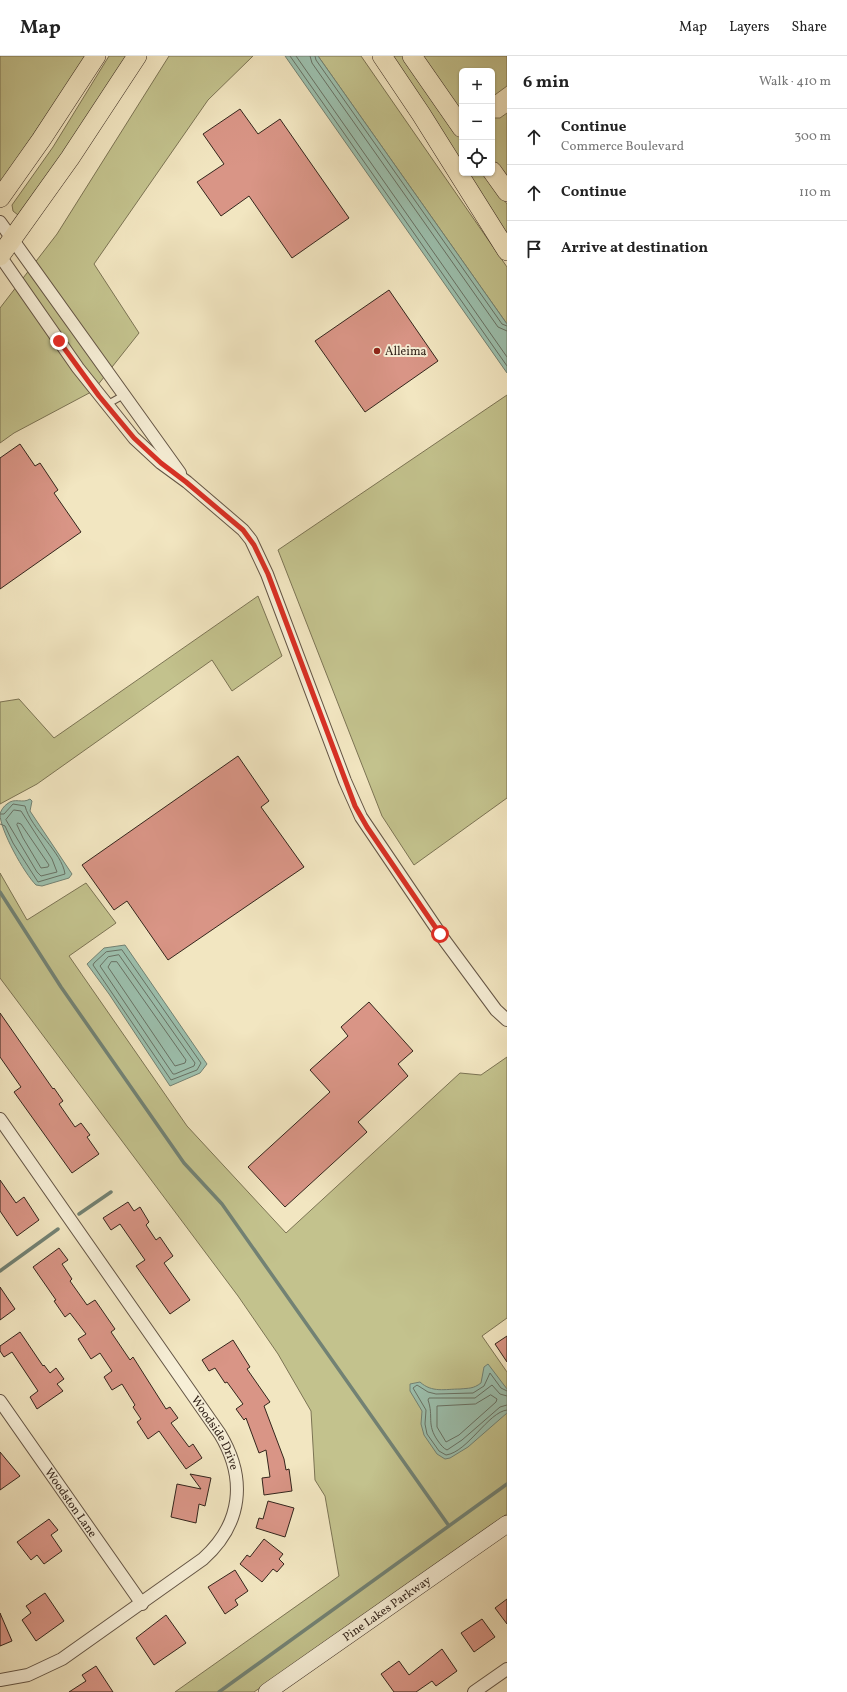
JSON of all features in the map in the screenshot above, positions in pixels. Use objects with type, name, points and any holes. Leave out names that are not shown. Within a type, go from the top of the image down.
[{"type":"main road","points":[[0,198],[41,140],[96,56]]},
{"type":"main road","points":[[0,256],[70,158],[137,56]]},
{"type":"main road","points":[[382,56],[421,114],[507,252]]},
{"type":"main road","points":[[412,56],[459,124]]},
{"type":"main road","points":[[495,175],[507,192]]},
{"type":"street","points":[[0,222],[186,482]]},
{"type":"street","points":[[0,256],[106,405],[142,446],[243,530],[254,545],[268,574],[345,781],[361,817],[445,941],[496,1010],[507,1020]]},
{"type":"street","name":"Woodside Drive","points":[[0,1119],[220,1434],[230,1451],[235,1466],[237,1488],[232,1520],[219,1543],[197,1565],[56,1663],[23,1677],[0,1680]]},
{"type":"street","name":"Woodston Lane","points":[[0,1401],[142,1604]]},
{"type":"street","name":"Pine Lakes Parkway","points":[[267,1692],[507,1524]]},
{"type":"street","points":[[474,1692],[507,1668]]},
{"type":"lane","points":[[106,405],[124,395]]},
{"type":"shaded area","points":[[0,56],[86,56],[0,184]]},
{"type":"shaded area","points":[[109,56],[129,56],[22,214],[18,215],[13,211],[12,205],[53,147]]},
{"type":"shaded area","points":[[169,56],[253,56],[208,100],[94,264],[139,333],[93,391],[14,433],[0,443],[0,308],[57,234]]},
{"type":"shaded area","points":[[318,56],[361,56],[507,267],[507,324]]},
{"type":"shaded area","points":[[390,56],[403,56],[459,135],[459,163]]},
{"type":"shaded area","points":[[419,56],[507,56],[507,86],[495,95],[495,68],[459,68],[459,113]]},
{"type":"shaded area","points":[[507,113],[507,181],[495,164],[495,118],[500,118]]},
{"type":"shaded area","points":[[467,176],[487,176],[507,204],[507,240]]},
{"type":"shaded area","points":[[507,395],[507,798],[414,865],[382,816],[278,550]]},
{"type":"shaded area","points":[[258,596],[282,656],[232,691],[212,660],[37,784],[0,804],[0,702],[19,699],[54,738]]},
{"type":"shaded area","points":[[0,873],[27,920],[86,883],[116,923],[69,956],[187,1126],[286,1233],[460,1073],[481,1075],[507,1057],[507,1318],[482,1336],[507,1372],[507,1514],[254,1692],[175,1692],[339,1576],[325,1496],[315,1480],[311,1411],[278,1354],[238,1296],[0,978]]},
{"type":"water","points":[[285,56],[318,56],[507,324],[507,373]]},
{"type":"water","points":[[30,799],[32,801],[30,811],[72,874],[69,878],[42,886],[36,885],[25,871],[8,840],[1,821],[1,811],[10,802]]},
{"type":"water","points":[[125,945],[207,1064],[200,1073],[170,1086],[109,994],[87,964],[104,948]]},
{"type":"water","points":[[488,1364],[507,1389],[507,1413],[468,1447],[450,1458],[445,1459],[437,1454],[424,1435],[421,1424],[422,1411],[410,1391],[410,1384],[420,1382],[429,1388],[439,1390],[471,1388],[481,1383],[484,1367]]},
{"type":"building","points":[[240,109],[258,134],[280,119],[349,218],[292,258],[249,196],[221,216],[197,182],[224,164],[203,134]]},
{"type":"building","name":"Alleima","points":[[389,290],[438,361],[365,412],[315,341]]},
{"type":"building","points":[[20,444],[35,466],[40,463],[58,490],[54,493],[81,532],[0,589],[0,458]]},
{"type":"building","points":[[238,756],[269,801],[261,807],[304,867],[168,960],[127,901],[114,910],[82,865]]},
{"type":"building","points":[[369,1002],[413,1051],[398,1064],[408,1076],[358,1122],[367,1132],[285,1207],[248,1167],[330,1092],[310,1070],[348,1036],[341,1027]]},
{"type":"building","points":[[0,1013],[63,1101],[59,1104],[75,1127],[81,1123],[90,1135],[87,1137],[99,1154],[72,1173],[14,1092],[21,1087],[0,1057]]},
{"type":"building","points":[[0,1180],[16,1203],[24,1197],[39,1220],[17,1236],[0,1211]]},
{"type":"building","points":[[128,1202],[134,1211],[140,1207],[149,1222],[146,1225],[156,1240],[160,1237],[173,1256],[164,1263],[190,1300],[170,1314],[136,1266],[145,1260],[120,1224],[111,1230],[103,1218]]},
{"type":"building","points":[[59,1248],[68,1260],[62,1264],[72,1279],[70,1281],[87,1305],[95,1300],[115,1329],[111,1332],[130,1360],[133,1357],[166,1409],[170,1407],[178,1418],[171,1423],[189,1447],[193,1444],[202,1458],[186,1469],[159,1431],[148,1439],[137,1422],[141,1419],[133,1407],[135,1405],[122,1384],[112,1390],[104,1377],[112,1371],[100,1353],[91,1359],[78,1339],[86,1334],[70,1313],[65,1317],[54,1301],[56,1300],[33,1267]]},
{"type":"building","points":[[0,1287],[15,1309],[0,1320]]},
{"type":"building","points":[[20,1332],[43,1366],[44,1365],[50,1373],[56,1368],[64,1379],[57,1384],[63,1391],[37,1409],[30,1397],[38,1391],[12,1352],[4,1357],[0,1351],[0,1346]]},
{"type":"building","points":[[507,1336],[507,1362],[495,1344]]},
{"type":"building","points":[[233,1340],[250,1367],[247,1369],[270,1402],[264,1406],[284,1459],[286,1470],[289,1469],[292,1491],[264,1495],[262,1478],[270,1477],[266,1450],[259,1453],[246,1418],[244,1420],[236,1409],[243,1404],[227,1382],[225,1383],[215,1368],[209,1371],[202,1360]]},
{"type":"building","points":[[0,1452],[20,1476],[0,1490]]},
{"type":"building","points":[[190,1474],[211,1478],[205,1506],[199,1504],[196,1523],[171,1517],[177,1484],[201,1489]]},
{"type":"building","points":[[268,1501],[294,1508],[285,1537],[256,1528],[259,1518],[263,1519]]},
{"type":"building","points":[[49,1519],[58,1530],[51,1535],[62,1551],[44,1564],[37,1555],[31,1560],[17,1542]]},
{"type":"building","points":[[264,1539],[283,1554],[279,1559],[284,1564],[277,1572],[273,1569],[262,1582],[240,1564],[247,1555],[250,1557]]},
{"type":"building","points":[[235,1570],[248,1591],[235,1600],[238,1605],[225,1614],[208,1587]]},
{"type":"building","points":[[45,1593],[64,1621],[36,1641],[22,1620],[31,1613],[26,1606]]},
{"type":"building","points":[[507,1599],[507,1624],[495,1608]]},
{"type":"building","points":[[0,1613],[12,1641],[0,1646]]},
{"type":"building","points":[[166,1615],[186,1643],[154,1665],[136,1638]]},
{"type":"building","points":[[482,1619],[495,1637],[474,1652],[461,1633]]},
{"type":"building","points":[[442,1649],[457,1671],[436,1686],[432,1681],[416,1692],[394,1692],[381,1674],[399,1661],[409,1675]]},
{"type":"building","points":[[96,1666],[113,1692],[69,1692],[86,1681],[82,1675]]},
{"type":"waterway","points":[[0,892],[61,987],[184,1163],[222,1204],[449,1526]]},
{"type":"waterway","points":[[79,1214],[111,1192]]},
{"type":"waterway","points":[[0,1271],[58,1229]]},
{"type":"waterway","points":[[219,1692],[507,1484]]},
{"type":"place","name":"Alleima","points":[[377,351]]},
{"type":"route","points":[[59,341],[99,396],[134,438],[161,463],[243,530],[251,540],[268,574],[355,806],[367,827],[440,934]]}]
